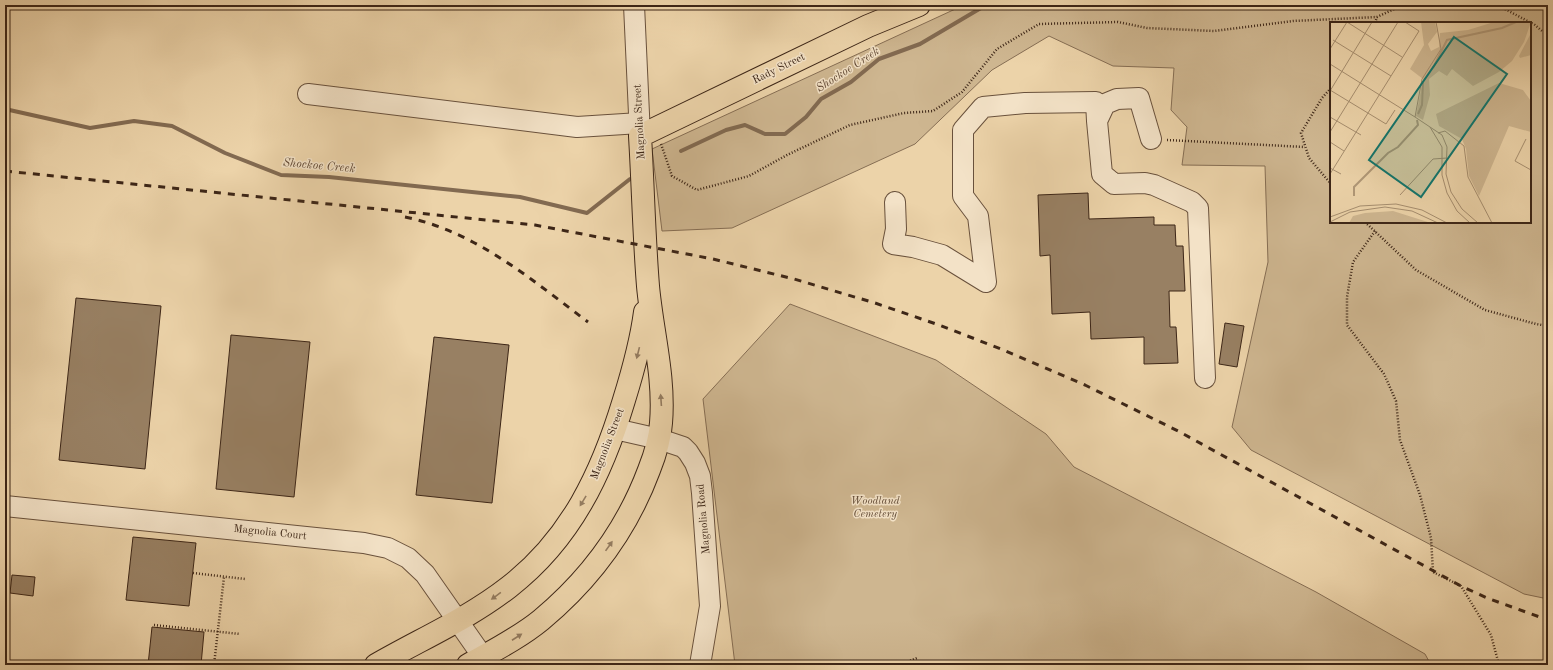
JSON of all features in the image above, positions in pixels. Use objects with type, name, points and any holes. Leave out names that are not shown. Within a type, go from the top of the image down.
[{"type":"main road","name":"Rady Street","points":[[645,130],[868,26],[919,5]]},
{"type":"main road","name":"Magnolia Street","points":[[376,665],[458,621],[491,601],[510,586],[527,571],[559,536],[573,517],[589,490],[599,470],[615,429],[642,340],[648,287],[645,130]]},
{"type":"main road","name":"Magnolia Street","points":[[475,661],[520,635],[540,620],[575,588],[591,570],[620,530],[632,510],[644,483],[659,439],[662,409],[656,335],[648,287]]},
{"type":"street","name":"Magnolia Street","points":[[634,5],[645,130]]},
{"type":"street","points":[[308,94],[577,127],[645,130]]},
{"type":"street","points":[[1097,121],[1105,104],[1117,99],[1139,98],[1151,139]]},
{"type":"street","points":[[894,202],[896,229],[893,244],[912,247],[942,255],[986,282],[978,216],[963,196],[963,130],[983,107],[1025,103],[1096,102],[1102,174],[1114,184],[1145,183],[1198,197],[1205,378]]},
{"type":"street","name":"Magnolia Road","points":[[615,429],[676,444],[688,452],[695,463],[700,476],[710,606],[700,665]]},
{"type":"street","name":"Magnolia Court","points":[[5,506],[364,543],[388,548],[408,558],[425,574],[458,621],[475,661]]},
{"type":"path","points":[[645,130],[672,176],[697,190],[749,176],[787,155],[850,125],[904,114],[933,111],[962,92],[997,49],[1039,24],[1118,22],[1147,28],[1214,31],[1293,21],[1377,18],[1402,5]]},
{"type":"path","points":[[1501,5],[1503,8],[1529,22]]},
{"type":"path","points":[[1375,22],[1377,18]]},
{"type":"path","points":[[1531,23],[1548,36]]},
{"type":"path","points":[[1330,89],[1322,98],[1301,133],[1309,158],[1330,183]]},
{"type":"path","points":[[1151,139],[1305,148]]},
{"type":"path","points":[[1366,223],[1416,270],[1485,310],[1548,326]]},
{"type":"path","points":[[1375,232],[1354,262],[1347,297],[1347,324],[1384,374],[1396,401],[1400,440],[1420,494],[1431,538],[1433,572],[1462,586],[1491,635],[1499,665]]},
{"type":"path","points":[[192,573],[245,579]]},
{"type":"path","points":[[214,665],[224,577]]},
{"type":"path","points":[[154,625],[240,634]]},
{"type":"path","points":[[899,665],[917,658]]},
{"type":"green space","points":[[964,5],[1548,5],[1548,599],[1524,594],[1251,450],[1232,427],[1268,262],[1265,166],[1182,165],[1187,127],[1171,110],[1174,68],[1113,66],[1049,36],[992,70],[915,144],[732,228],[662,231],[652,149]]},
{"type":"green space","name":"Woodland Cemetery","points":[[790,304],[936,360],[1046,434],[1074,467],[1316,592],[1425,654],[1431,665],[735,665],[703,399]]},
{"type":"building","points":[[1088,193],[1089,219],[1154,217],[1154,225],[1175,225],[1176,246],[1183,246],[1185,291],[1169,291],[1170,327],[1176,327],[1178,363],[1144,364],[1144,337],[1091,339],[1090,312],[1052,314],[1050,255],[1040,256],[1038,195]]},
{"type":"building","points":[[76,298],[161,306],[145,469],[59,460]]},
{"type":"building","points":[[1225,323],[1244,326],[1237,367],[1219,364]]},
{"type":"building","points":[[231,335],[310,342],[294,497],[216,489]]},
{"type":"building","points":[[434,337],[509,345],[492,503],[416,495]]},
{"type":"building","points":[[133,537],[196,543],[189,606],[126,600]]},
{"type":"building","points":[[12,575],[35,577],[33,596],[10,593]]},
{"type":"building","points":[[152,627],[204,632],[201,665],[148,665]]},
{"type":"waterway","name":"Shockoe Creek","points":[[681,151],[726,130],[745,125],[765,134],[785,134],[806,117],[821,99],[851,82],[879,59],[920,44],[986,5]]},
{"type":"waterway","name":"Shockoe Creek","points":[[5,109],[90,128],[134,121],[172,126],[225,153],[281,175],[329,177],[520,197],[587,213],[630,179]]},
{"type":"railway","points":[[5,171],[535,225],[713,259],[794,279],[875,303],[939,325],[1001,349],[1085,385],[1178,431],[1461,586],[1487,598],[1548,620]]},
{"type":"railway","points":[[405,217],[431,224],[455,233],[479,245],[524,274],[588,322]]}]
